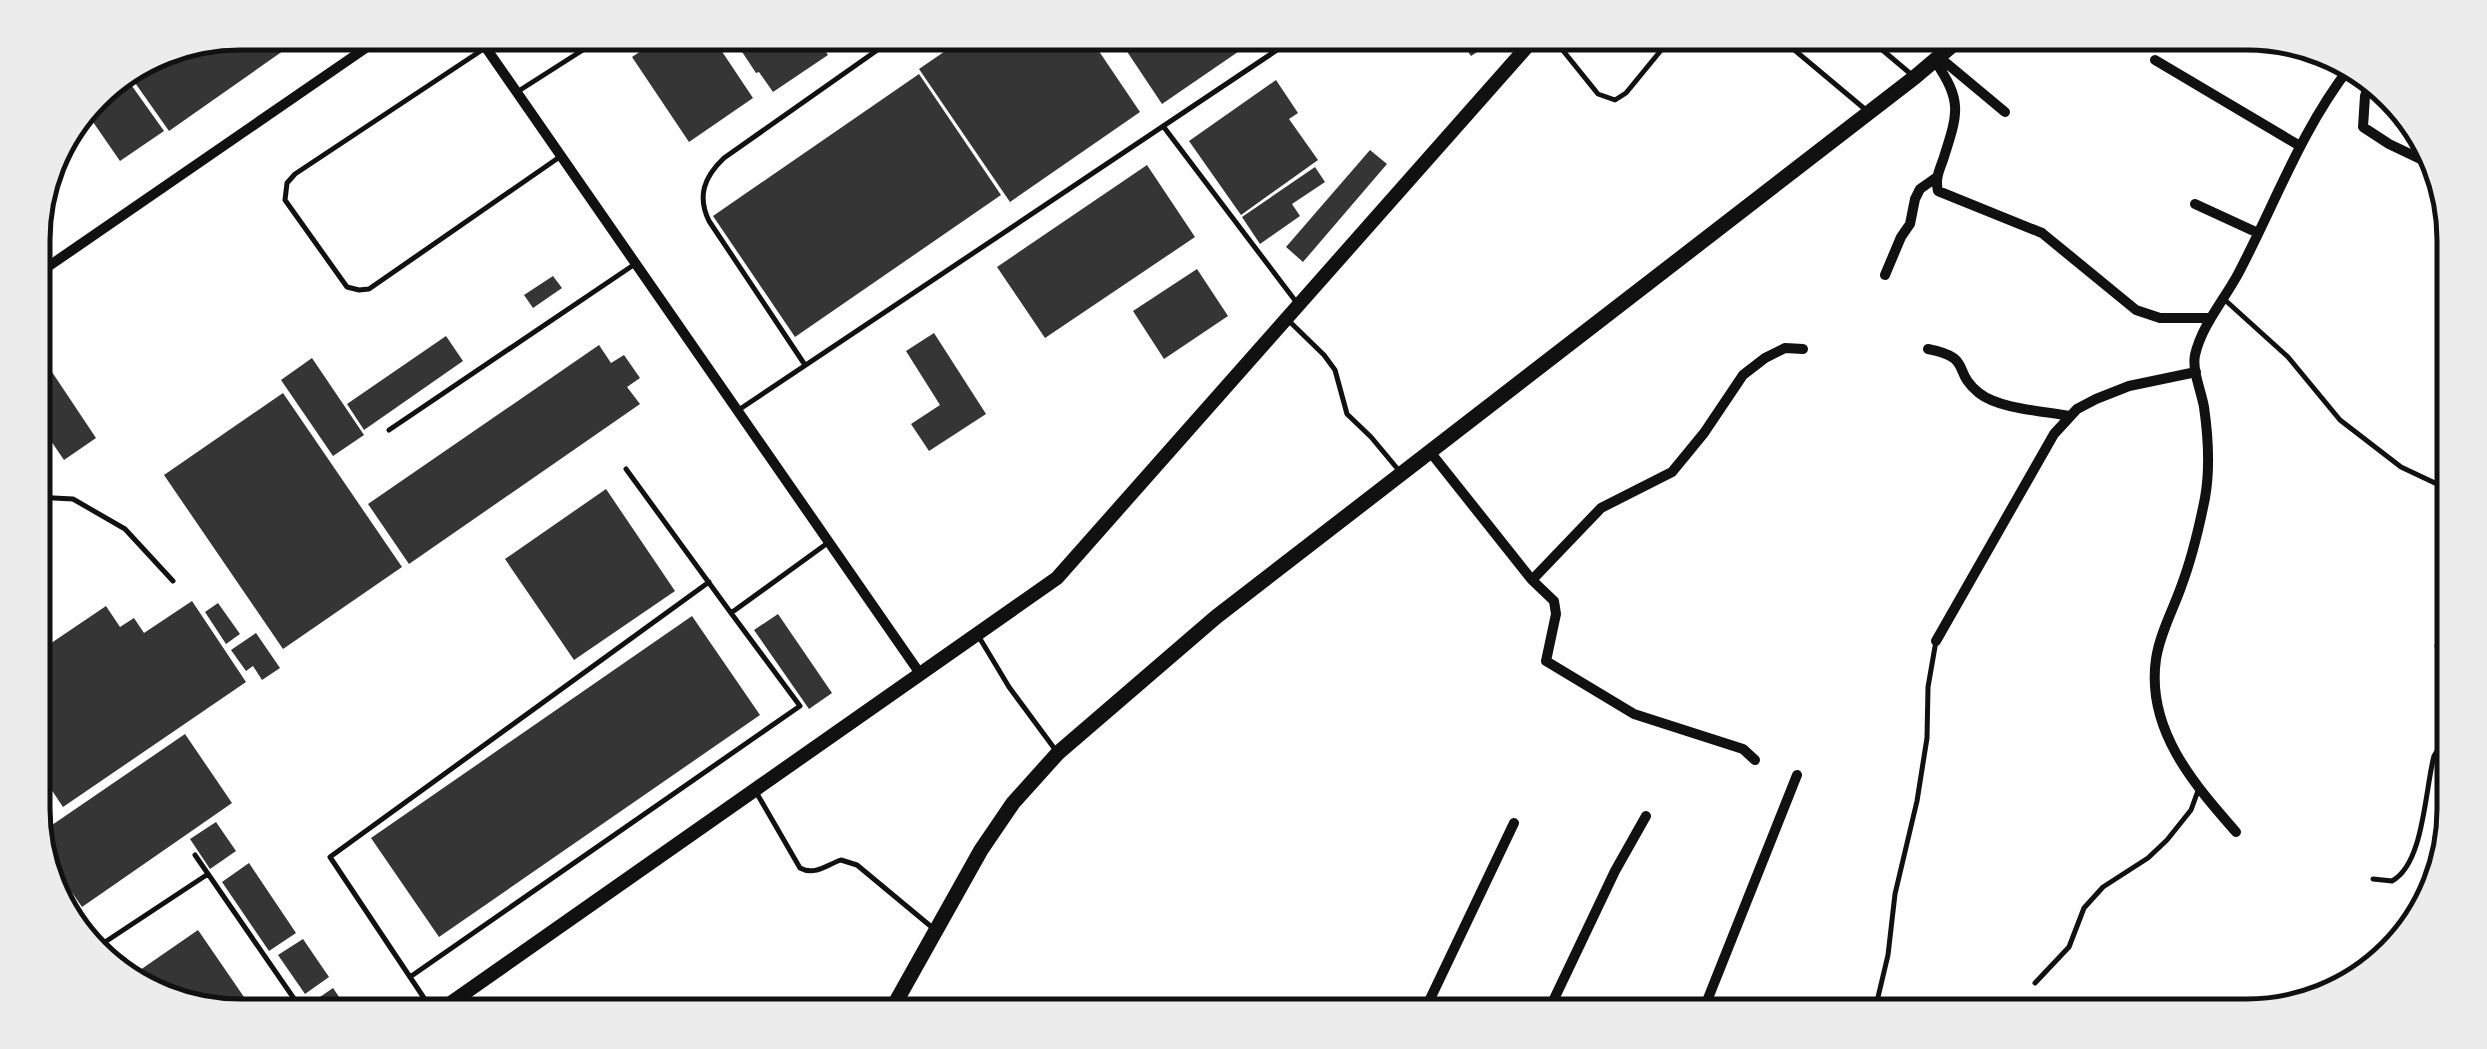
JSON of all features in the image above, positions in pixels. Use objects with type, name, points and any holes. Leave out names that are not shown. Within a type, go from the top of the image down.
[{"type":"main road","points":[[898,999],[981,850],[1013,803],[1058,753],[1216,618],[1947,50]]},
{"type":"street","points":[[50,264],[363,50]]},
{"type":"street","points":[[486,50],[921,675]]},
{"type":"street","points":[[457,999],[1057,578],[1528,50]]},
{"type":"street","points":[[1937,59],[2005,112]]},
{"type":"street","points":[[1937,59],[1952,85],[1956,106],[1937,177],[1938,191],[2042,233],[2136,310],[2160,318],[2210,318]]},
{"type":"street","points":[[2154,60],[2300,146]]},
{"type":"street","points":[[2236,832],[2175,755],[2162,726],[2156,686],[2156,659],[2182,586],[2206,494],[2205,421],[2194,356],[2300,146],[2326,98],[2343,76]]},
{"type":"street","points":[[2366,92],[2363,128],[2418,157]]},
{"type":"street","points":[[1885,275],[1910,224],[1920,189],[1937,177]]},
{"type":"street","points":[[2195,204],[2258,234]]},
{"type":"street","points":[[1532,580],[1601,508],[1672,472],[1743,375],[1785,348],[1803,350]]},
{"type":"street","points":[[1928,349],[1957,358],[1968,381],[1980,394],[2003,404],[2070,416]]},
{"type":"street","points":[[1936,641],[2054,434],[2076,409],[2130,386],[2196,372]]},
{"type":"street","points":[[1431,453],[1532,580],[1554,601],[1556,614],[1546,661],[1634,714],[1742,748],[1756,760]]},
{"type":"street","points":[[1709,999],[1797,775]]},
{"type":"street","points":[[1554,999],[1615,870],[1646,816]]},
{"type":"street","points":[[1430,999],[1514,823]]},
{"type":"lane","points":[[482,50],[296,174],[287,184],[286,200],[347,286],[369,289],[561,156]]},
{"type":"lane","points":[[517,92],[583,50]]},
{"type":"lane","points":[[805,366],[709,221],[702,202],[706,182],[724,158],[877,50]]},
{"type":"lane","points":[[738,411],[1277,50]]},
{"type":"lane","points":[[1560,50],[1598,94],[1615,100],[1626,93],[1661,50]]},
{"type":"lane","points":[[1794,50],[1868,112]]},
{"type":"lane","points":[[1882,50],[1915,77]]},
{"type":"lane","points":[[1163,126],[1298,305]]},
{"type":"lane","points":[[390,430],[636,264]]},
{"type":"lane","points":[[2223,298],[2288,357],[2340,420],[2401,467],[2437,484]]},
{"type":"lane","points":[[1286,319],[1324,354],[1335,370],[1347,414],[1403,475]]},
{"type":"lane","points":[[410,977],[800,706],[626,469]]},
{"type":"lane","points":[[50,498],[73,499],[125,529],[174,581]]},
{"type":"lane","points":[[731,613],[829,542]]},
{"type":"lane","points":[[424,999],[330,857],[709,582]]},
{"type":"lane","points":[[978,635],[1058,753]]},
{"type":"lane","points":[[1878,999],[1888,955],[1895,894],[1918,800],[1936,641]]},
{"type":"lane","points":[[2373,880],[2392,881],[2406,869],[2416,846],[2437,751]]},
{"type":"lane","points":[[2035,983],[2069,947],[2084,908],[2103,887],[2148,858],[2167,840],[2191,810],[2199,788]]},
{"type":"lane","points":[[756,790],[800,868],[818,871],[841,860],[857,865],[936,931]]},
{"type":"lane","points":[[195,855],[294,999]]},
{"type":"lane","points":[[105,942],[208,874]]},
{"type":"building","points":[[284,50],[169,131],[134,82],[167,64],[203,54]]},
{"type":"building","points":[[642,50],[721,50],[753,98],[689,142],[632,57]]},
{"type":"building","points":[[741,50],[825,50],[828,55],[773,92]]},
{"type":"building","points":[[947,50],[1098,50],[1140,112],[1010,202],[919,69]]},
{"type":"building","points":[[1126,50],[1241,50],[1162,104]]},
{"type":"building","points":[[919,74],[1001,195],[795,337],[713,216]]},
{"type":"building","points":[[1276,80],[1298,113],[1289,119],[1318,160],[1241,215],[1189,141]]},
{"type":"building","points":[[131,84],[164,131],[120,161],[92,121]]},
{"type":"building","points":[[1370,150],[1387,164],[1303,262],[1286,247]]},
{"type":"building","points":[[1147,165],[1195,237],[1045,338],[997,267]]},
{"type":"building","points":[[1315,167],[1325,182],[1292,204],[1300,216],[1260,244],[1242,217]]},
{"type":"building","points":[[1197,269],[1228,316],[1164,359],[1133,311]]},
{"type":"building","points":[[553,276],[562,288],[533,308],[524,295]]},
{"type":"building","points":[[934,333],[986,414],[929,451],[911,424],[940,405],[906,351]]},
{"type":"building","points":[[446,336],[463,361],[364,430],[347,404]]},
{"type":"building","points":[[599,345],[611,363],[624,355],[640,378],[627,387],[640,404],[409,564],[368,504]]},
{"type":"building","points":[[312,358],[364,435],[333,456],[281,380]]},
{"type":"building","points":[[50,369],[96,438],[64,460],[50,439]]},
{"type":"building","points":[[283,393],[402,567],[283,649],[164,475]]},
{"type":"building","points":[[606,489],[675,591],[574,660],[505,559]]},
{"type":"building","points":[[192,601],[246,682],[63,807],[50,790],[50,644],[106,606],[120,627],[134,618],[144,633]]},
{"type":"building","points":[[218,603],[240,634],[226,644],[205,612]]},
{"type":"building","points":[[778,614],[832,693],[809,709],[754,630]]},
{"type":"building","points":[[692,616],[760,715],[439,937],[371,838]]},
{"type":"building","points":[[256,633],[280,668],[262,680],[253,666],[246,671],[231,650]]},
{"type":"building","points":[[185,734],[232,803],[82,907],[63,880],[51,826]]},
{"type":"building","points":[[216,822],[236,851],[210,869],[190,839]]},
{"type":"building","points":[[249,863],[296,933],[269,951],[222,882]]},
{"type":"building","points":[[198,930],[245,999],[191,993],[140,970]]},
{"type":"building","points":[[303,939],[329,977],[305,994],[278,955]]},
{"type":"building","points":[[333,988],[340,999],[317,999]]}]
